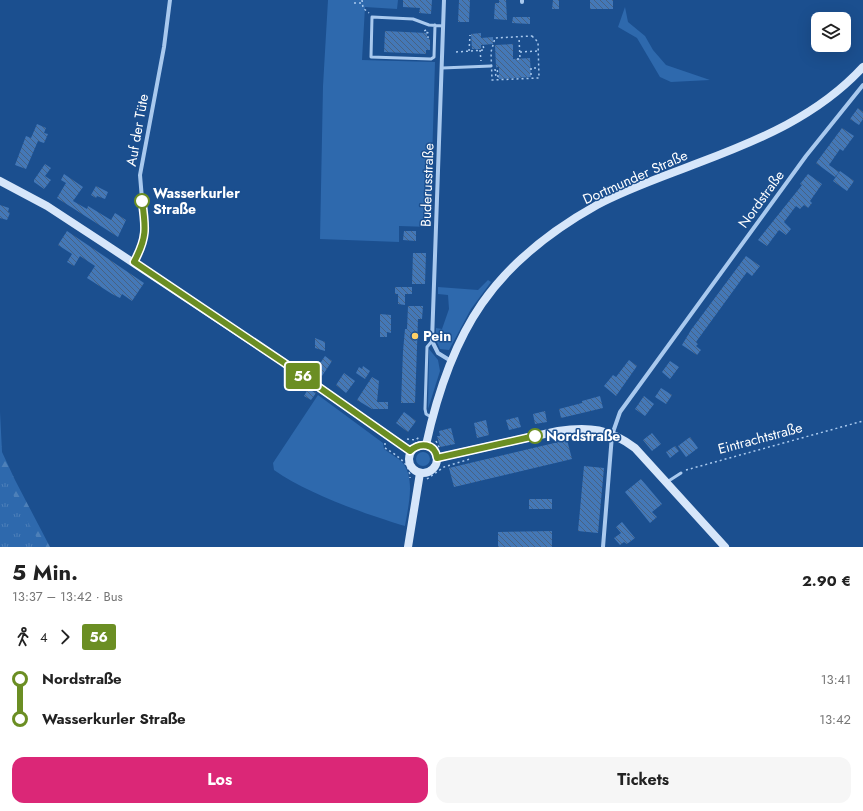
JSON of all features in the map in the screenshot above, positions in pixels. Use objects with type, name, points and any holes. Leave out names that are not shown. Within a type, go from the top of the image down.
[{"type":"main road","name":"Dortmunder Straße","points":[[426,445],[451,361],[465,330],[493,287],[514,264],[536,244],[598,205],[649,182],[767,136],[801,118],[827,100],[862,72]]},
{"type":"main road","points":[[0,182],[24,193],[134,262],[289,366],[410,451]]},
{"type":"main road","points":[[437,458],[575,428],[598,429],[624,440],[635,448],[725,547]]},
{"type":"main road","points":[[420,445],[426,445],[433,449],[437,458],[435,466],[431,471],[420,473],[411,467],[409,462],[410,451],[420,445]]},
{"type":"main road","points":[[408,547],[420,473]]},
{"type":"street","name":"Auf der Tüte","points":[[134,262],[142,246],[145,235],[140,175],[164,47],[170,0]]},
{"type":"street","name":"Buderusstraße","points":[[432,341],[444,0]]},
{"type":"street","name":"Nordstraße","points":[[603,547],[612,435],[620,412],[806,156],[863,85]]},
{"type":"street","points":[[432,341],[438,353],[451,361]]},
{"type":"lane","points":[[435,25],[434,57],[431,59],[371,57],[372,17],[413,18],[443,26]]},
{"type":"lane","points":[[442,68],[491,66]]},
{"type":"lane","points":[[432,341],[427,347],[425,409],[426,414],[433,418]]},
{"type":"lane","points":[[667,482],[681,473]]},
{"type":"path","points":[[362,0],[363,8],[372,17]]},
{"type":"path","points":[[354,3],[362,3]]},
{"type":"path","points":[[428,39],[428,33],[424,30],[435,30]]},
{"type":"path","points":[[469,51],[470,34]]},
{"type":"path","points":[[517,59],[520,59],[519,36]]},
{"type":"path","points":[[532,36],[538,42],[538,51],[539,78],[492,80],[491,52],[495,38],[532,36]]},
{"type":"path","points":[[456,52],[484,50],[483,44]]},
{"type":"path","points":[[480,50],[481,66]]},
{"type":"path","points":[[520,52],[538,51]]},
{"type":"path","points":[[492,76],[493,68],[495,68],[496,77],[498,77],[497,67]]},
{"type":"path","points":[[531,75],[531,68],[539,68]]},
{"type":"path","name":"Eintrachtstraße","points":[[681,473],[693,467],[863,421]]},
{"type":"path","points":[[405,438],[415,440],[419,438],[422,432]]},
{"type":"path","points":[[436,439],[438,448],[443,450]]},
{"type":"path","points":[[385,444],[385,448],[404,462],[410,475],[410,483]]},
{"type":"path","points":[[426,482],[428,478],[439,469],[469,460]]},
{"type":"green space","points":[[328,0],[398,0],[397,9],[365,7],[362,60],[435,62],[430,227],[399,226],[399,242],[320,239],[323,86]]},
{"type":"green space","points":[[625,7],[628,22],[645,36],[653,50],[666,65],[710,80],[671,82],[660,77],[637,38],[618,27]]},
{"type":"green space","points":[[488,280],[491,282],[471,309],[449,350],[440,349],[436,340],[436,328],[442,329],[449,309],[448,295],[438,294],[438,287],[478,290]]},
{"type":"green space","points":[[429,349],[438,360],[440,371],[428,409]]},
{"type":"green space","points":[[318,395],[383,443],[384,449],[402,462],[409,476],[410,484],[405,526],[372,516],[320,495],[288,479],[274,470],[273,463]]},
{"type":"green space","points":[[0,412],[2,452],[50,547],[35,547],[0,479]]},
{"type":"green space","points":[[423,452],[428,454],[430,459],[428,464],[423,466],[418,464],[416,459],[418,454]]},
{"type":"green space","points":[[0,465],[16,501],[42,547],[0,547]]},
{"type":"building","points":[[403,0],[432,0],[431,14],[419,13],[420,8],[403,7]]},
{"type":"building","points":[[459,0],[470,0],[469,22],[458,22]]},
{"type":"building","points":[[499,0],[506,0],[507,20],[494,19],[495,3],[499,3]]},
{"type":"building","points":[[553,0],[559,0],[559,9],[552,9]]},
{"type":"building","points":[[590,0],[613,0],[613,9],[590,9]]},
{"type":"building","points":[[513,17],[530,17],[530,24],[512,23]]},
{"type":"building","points":[[385,31],[427,33],[427,39],[430,39],[430,50],[426,50],[426,54],[384,52]]},
{"type":"building","points":[[481,33],[481,38],[493,37],[493,44],[481,45],[481,49],[472,49],[471,34]]},
{"type":"building","points":[[513,44],[513,59],[530,58],[531,77],[499,79],[499,67],[496,67],[495,45]]},
{"type":"building","points":[[858,108],[863,112],[863,119],[859,125],[850,119]]},
{"type":"building","points":[[37,124],[46,128],[44,133],[48,134],[44,143],[38,141],[26,169],[15,165],[26,136],[31,138]]},
{"type":"building","points":[[842,128],[854,136],[843,151],[840,149],[829,165],[839,172],[835,177],[816,163]]},
{"type":"building","points":[[45,164],[51,168],[45,176],[51,180],[44,189],[34,182],[34,180]]},
{"type":"building","points":[[840,171],[854,181],[847,191],[833,181]]},
{"type":"building","points":[[64,174],[83,187],[73,201],[87,209],[88,206],[111,220],[115,213],[126,220],[118,237],[57,198],[66,183],[61,180]]},
{"type":"building","points":[[808,174],[822,184],[810,201],[812,203],[808,208],[804,205],[800,209],[796,206],[784,222],[791,229],[786,235],[779,230],[767,246],[758,240],[802,185],[800,184]]},
{"type":"building","points":[[96,186],[108,192],[105,199],[97,196],[96,198],[91,195]]},
{"type":"building","points":[[0,205],[9,208],[8,212],[10,213],[7,220],[0,218]]},
{"type":"building","points":[[67,231],[144,283],[132,301],[122,294],[120,298],[112,294],[87,278],[95,266],[80,256],[74,266],[67,262],[72,254],[58,245]]},
{"type":"building","points":[[404,231],[416,231],[416,241],[403,240]]},
{"type":"building","points":[[413,253],[426,253],[425,284],[412,284]]},
{"type":"building","points":[[746,256],[760,266],[752,276],[747,272],[696,342],[698,344],[696,346],[701,350],[697,355],[682,345],[691,330]]},
{"type":"building","points":[[395,287],[412,287],[412,294],[405,294],[405,305],[398,304],[398,294],[395,294]]},
{"type":"building","points":[[408,306],[423,306],[422,319],[418,319],[415,403],[401,403],[403,351],[405,329],[407,329]]},
{"type":"building","points":[[380,314],[391,315],[391,333],[387,332],[387,337],[380,337]]},
{"type":"building","points":[[315,338],[325,342],[325,351],[315,348]]},
{"type":"building","points":[[325,356],[332,361],[322,376],[315,371]]},
{"type":"building","points":[[629,360],[637,366],[616,396],[604,386],[613,375],[616,377]]},
{"type":"building","points":[[670,361],[679,367],[670,379],[662,372]]},
{"type":"building","points":[[363,366],[370,371],[365,379],[356,373],[359,367],[362,369]]},
{"type":"building","points":[[344,373],[355,381],[346,393],[336,385]]},
{"type":"building","points":[[372,377],[379,381],[377,402],[388,402],[388,409],[372,409],[357,400]]},
{"type":"building","points":[[661,388],[672,395],[666,404],[655,397]]},
{"type":"building","points":[[308,389],[316,393],[311,400],[304,396]]},
{"type":"building","points":[[600,396],[603,408],[561,418],[559,409],[582,403],[582,401]]},
{"type":"building","points":[[644,396],[654,404],[645,416],[635,409]]},
{"type":"building","points":[[545,411],[547,422],[535,424],[533,414]]},
{"type":"building","points":[[404,412],[416,421],[408,432],[396,423]]},
{"type":"building","points":[[518,417],[521,427],[509,430],[506,420]]},
{"type":"building","points":[[486,420],[489,435],[477,438],[474,423]]},
{"type":"building","points":[[451,428],[455,444],[440,447],[437,436],[440,436],[439,431]]},
{"type":"building","points":[[652,433],[661,444],[652,451],[643,440]]},
{"type":"building","points":[[690,437],[698,448],[686,457],[678,446]]},
{"type":"building","points":[[567,440],[572,459],[454,487],[449,468]]},
{"type":"building","points":[[675,446],[679,451],[670,458],[666,452]]},
{"type":"building","points":[[584,466],[604,468],[598,533],[578,531]]},
{"type":"building","points":[[641,479],[662,504],[652,512],[657,517],[650,523],[625,492]]},
{"type":"building","points":[[529,499],[552,499],[552,509],[529,509]]},
{"type":"building","points":[[622,522],[635,538],[627,544],[624,542],[620,545],[614,538],[621,533],[616,527]]},
{"type":"building","points":[[552,531],[552,547],[498,547],[498,532]]},
{"type":"bus line","name":"56","points":[[142,201],[146,226],[145,235],[142,246],[134,262],[283,362],[410,451],[414,447],[420,445],[430,446],[437,455],[437,458],[535,436]]},
{"type":"place","name":"Wasserkurler Straße","points":[[142,201]]},
{"type":"place","name":"Pein","points":[[415,336]]},
{"type":"place","name":"Nordstraße","points":[[535,436]]}]
